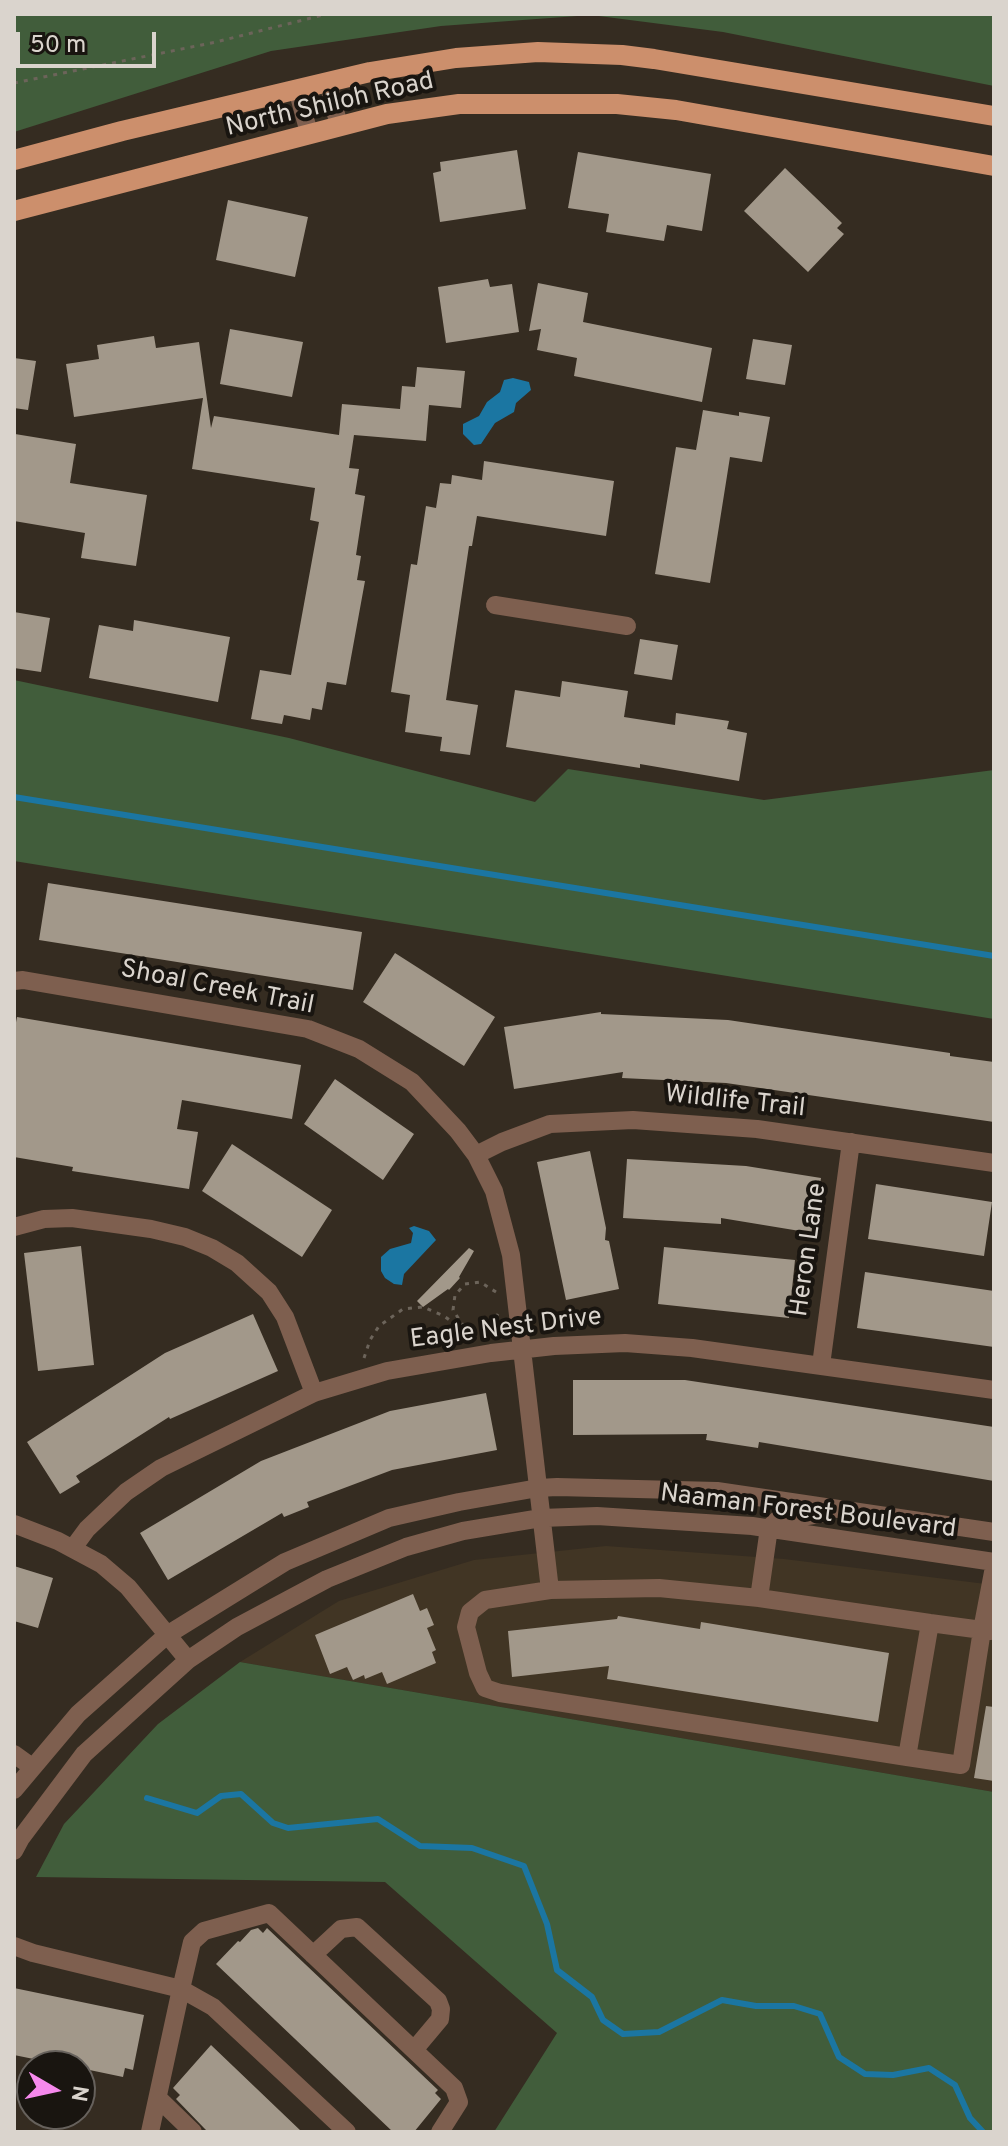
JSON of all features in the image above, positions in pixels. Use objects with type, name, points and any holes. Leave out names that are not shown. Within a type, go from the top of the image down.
[{"type":"main road","name":"North Shiloh Road","points":[[14,160],[370,72],[456,58],[538,52],[622,55],[994,116]]},
{"type":"main road","name":"North Shiloh Road","points":[[14,211],[387,114],[459,104],[617,104],[676,110],[994,166]]},
{"type":"street","points":[[328,82],[339,126]]},
{"type":"street","points":[[297,89],[309,133]]},
{"type":"street","points":[[495,605],[627,626]]},
{"type":"street","name":"Shoal Creek Trail","points":[[14,981],[238,1015],[321,1034],[387,1064],[412,1082],[458,1131],[476,1155],[494,1191],[511,1255],[550,1590]]},
{"type":"street","name":"Wildlife Trail","points":[[476,1155],[550,1124],[591,1120],[677,1121],[994,1163]]},
{"type":"street","name":"Heron Lane","points":[[821,1365],[851,1142]]},
{"type":"street","points":[[14,1227],[44,1219],[72,1218],[151,1229],[185,1237],[212,1248],[237,1263],[269,1292],[285,1317],[314,1393]]},
{"type":"street","name":"Eagle Nest Drive","points":[[73,1548],[87,1529],[126,1492],[161,1468],[314,1393],[387,1371],[520,1350],[625,1343],[692,1348],[994,1390]]},
{"type":"street","name":"Naaman Forest Boulevard","points":[[14,1790],[78,1714],[167,1635],[285,1562],[389,1518],[538,1488],[717,1491],[994,1532]]},
{"type":"street","points":[[759,1598],[769,1528],[776,1521],[794,1516],[846,1511]]},
{"type":"street","name":"Naaman Forest Boulevard","points":[[14,1851],[84,1754],[188,1660],[237,1627],[327,1579],[393,1552],[463,1531],[541,1518],[597,1516],[769,1528],[994,1565]]},
{"type":"street","points":[[14,1524],[73,1548],[101,1564],[128,1587],[188,1660]]},
{"type":"street","points":[[988,1631],[759,1598],[659,1588],[550,1590],[485,1600],[470,1612],[466,1627],[485,1688],[500,1693],[961,1765],[988,1631],[994,1565]]},
{"type":"street","points":[[907,1757],[930,1623]]},
{"type":"street","points":[[14,1754],[32,1767]]},
{"type":"street","points":[[150,2132],[192,1942],[204,1931],[269,1913],[454,2088],[459,2102],[440,2132]]},
{"type":"street","points":[[313,1955],[341,1929],[357,1927],[438,2001],[440,2019],[414,2050]]},
{"type":"street","points":[[14,1946],[181,1989],[213,2007],[347,2132]]},
{"type":"street","points":[[159,2099],[193,2132]]},
{"type":"path","points":[[14,83],[216,42],[327,14]]},
{"type":"path","points":[[484,1334],[461,1323],[453,1306],[455,1295],[465,1284],[491,1281]]},
{"type":"path","points":[[485,1283],[498,1295]]},
{"type":"path","points":[[444,1316],[453,1306]]},
{"type":"path","points":[[362,1362],[370,1340],[390,1316],[403,1309],[423,1307],[455,1324],[461,1323]]},
{"type":"path","points":[[476,1329],[491,1324],[499,1310]]},
{"type":"shaded area","points":[[606,1546],[784,1559],[994,1585],[994,1792],[240,1662],[339,1601],[474,1560]]},
{"type":"green space","points":[[14,14],[994,14],[994,86],[723,32],[591,15],[441,26],[271,51],[14,132]]},
{"type":"green space","points":[[14,680],[289,738],[535,802],[568,769],[764,800],[994,770],[994,1019],[14,861]]},
{"type":"green space","points":[[240,1662],[994,1792],[994,2132],[494,2132],[557,2033],[385,1882],[36,1877],[64,1824],[158,1724]]},
{"type":"water","points":[[513,378],[529,382],[531,390],[516,403],[514,412],[495,423],[481,444],[474,445],[463,434],[463,424],[479,416],[487,402],[500,392],[504,380]]},
{"type":"water","points":[[414,1226],[429,1231],[436,1240],[404,1274],[402,1285],[394,1284],[381,1271],[381,1257],[390,1249],[411,1243],[413,1233],[409,1228]]},
{"type":"building","points":[[517,150],[526,209],[440,222],[433,173],[441,171],[440,162]]},
{"type":"building","points":[[578,152],[711,174],[702,231],[667,225],[664,241],[606,232],[609,214],[568,208]]},
{"type":"building","points":[[785,168],[842,223],[837,228],[844,234],[808,272],[744,211]]},
{"type":"building","points":[[228,200],[308,217],[295,277],[216,260]]},
{"type":"building","points":[[488,279],[490,287],[512,284],[519,332],[446,343],[438,287]]},
{"type":"building","points":[[538,283],[588,293],[583,322],[712,348],[702,402],[574,376],[577,358],[537,350],[541,329],[529,331]]},
{"type":"building","points":[[230,329],[303,342],[292,397],[220,384]]},
{"type":"building","points":[[154,336],[156,348],[199,342],[211,428],[214,416],[339,435],[342,404],[400,409],[402,386],[415,387],[417,367],[465,371],[461,408],[429,405],[426,441],[354,435],[349,468],[359,469],[355,494],[365,496],[356,555],[361,556],[357,580],[365,581],[346,685],[327,682],[322,710],[312,708],[310,720],[284,715],[282,724],[251,719],[260,670],[291,675],[319,522],[310,520],[315,488],[192,469],[203,398],[74,417],[66,364],[99,359],[97,345]]},
{"type":"building","points":[[753,339],[792,345],[785,385],[746,379]]},
{"type":"building","points":[[14,358],[36,361],[28,410],[14,408]]},
{"type":"building","points":[[703,410],[770,417],[762,462],[730,457],[710,583],[655,574],[676,447],[696,450]]},
{"type":"building","points":[[15,434],[76,444],[70,483],[147,495],[136,566],[81,558],[85,533],[14,521]]},
{"type":"building","points":[[484,461],[614,481],[606,536],[477,516],[472,546],[469,546],[446,700],[478,705],[470,755],[440,751],[442,737],[405,732],[410,695],[391,692],[411,564],[417,565],[426,506],[436,508],[440,483],[451,484],[452,475],[482,480]]},
{"type":"building","points":[[14,612],[50,618],[41,672],[14,668]]},
{"type":"building","points":[[134,620],[230,637],[218,702],[89,678],[99,625],[133,631]]},
{"type":"building","points":[[640,639],[678,645],[672,680],[634,674]]},
{"type":"building","points":[[562,681],[628,691],[624,717],[675,725],[676,713],[729,721],[727,729],[747,733],[739,781],[640,764],[640,768],[506,747],[515,690],[560,697]]},
{"type":"building","points":[[48,883],[362,932],[353,990],[39,940]]},
{"type":"building","points":[[395,953],[495,1017],[464,1066],[363,1002]]},
{"type":"building","points":[[601,1012],[728,1020],[994,1062],[994,1122],[726,1083],[622,1078],[623,1072],[514,1089],[504,1027]]},
{"type":"building","points":[[17,1017],[301,1065],[292,1119],[182,1100],[177,1129],[198,1132],[189,1189],[72,1171],[73,1167],[14,1157],[14,1033]]},
{"type":"building","points":[[335,1079],[414,1134],[383,1180],[304,1124]]},
{"type":"building","points":[[232,1144],[332,1210],[302,1257],[202,1191]]},
{"type":"building","points":[[590,1151],[606,1228],[605,1240],[609,1241],[619,1289],[566,1300],[537,1162]]},
{"type":"building","points":[[627,1159],[746,1166],[821,1178],[812,1233],[721,1218],[721,1224],[623,1218]]},
{"type":"building","points":[[876,1184],[992,1202],[984,1256],[868,1239]]},
{"type":"building","points":[[81,1246],[94,1365],[38,1371],[24,1253]]},
{"type":"building","points":[[664,1247],[795,1260],[789,1318],[658,1304]]},
{"type":"building","points":[[469,1248],[474,1251],[460,1278],[449,1290],[423,1307],[417,1301]]},
{"type":"building","points":[[865,1272],[994,1291],[994,1347],[857,1328]]},
{"type":"building","points":[[253,1314],[278,1371],[169,1417],[76,1476],[80,1482],[60,1494],[27,1442],[165,1353]]},
{"type":"building","points":[[573,1380],[685,1380],[994,1427],[994,1481],[759,1442],[758,1448],[706,1440],[707,1434],[573,1435]]},
{"type":"building","points":[[486,1393],[497,1450],[392,1470],[307,1502],[309,1507],[284,1517],[282,1513],[168,1580],[140,1533],[261,1461],[390,1411]]},
{"type":"building","points":[[14,1566],[53,1578],[38,1628],[14,1621]]},
{"type":"building","points":[[413,1594],[420,1611],[427,1608],[434,1625],[427,1628],[436,1650],[432,1652],[436,1663],[387,1684],[382,1672],[353,1680],[347,1667],[330,1674],[315,1635]]},
{"type":"building","points":[[618,1616],[700,1629],[701,1622],[889,1653],[878,1722],[607,1679],[609,1666],[512,1677],[508,1631],[617,1619]]},
{"type":"building","points":[[986,1706],[994,1707],[994,1781],[974,1778]]},
{"type":"building","points":[[258,1928],[263,1933],[267,1928],[438,2090],[435,2093],[441,2099],[414,2132],[393,2132],[216,1964],[238,1941]]},
{"type":"building","points":[[14,1988],[144,2015],[133,2070],[125,2068],[123,2077],[96,2071],[96,2050],[16,2050],[14,2055]]},
{"type":"building","points":[[211,2045],[302,2132],[208,2132],[176,2099],[180,2095],[173,2088]]},
{"type":"waterway","points":[[14,797],[994,956]]},
{"type":"waterway","points":[[147,1798],[197,1813],[221,1796],[241,1794],[273,1823],[288,1828],[378,1819],[420,1846],[472,1848],[524,1866],[547,1924],[557,1970],[592,1997],[603,2020],[623,2034],[659,2032],[722,2000],[756,2006],[794,2006],[820,2014],[839,2057],[865,2074],[893,2075],[929,2068],[955,2085],[970,2118],[983,2132]]}]
